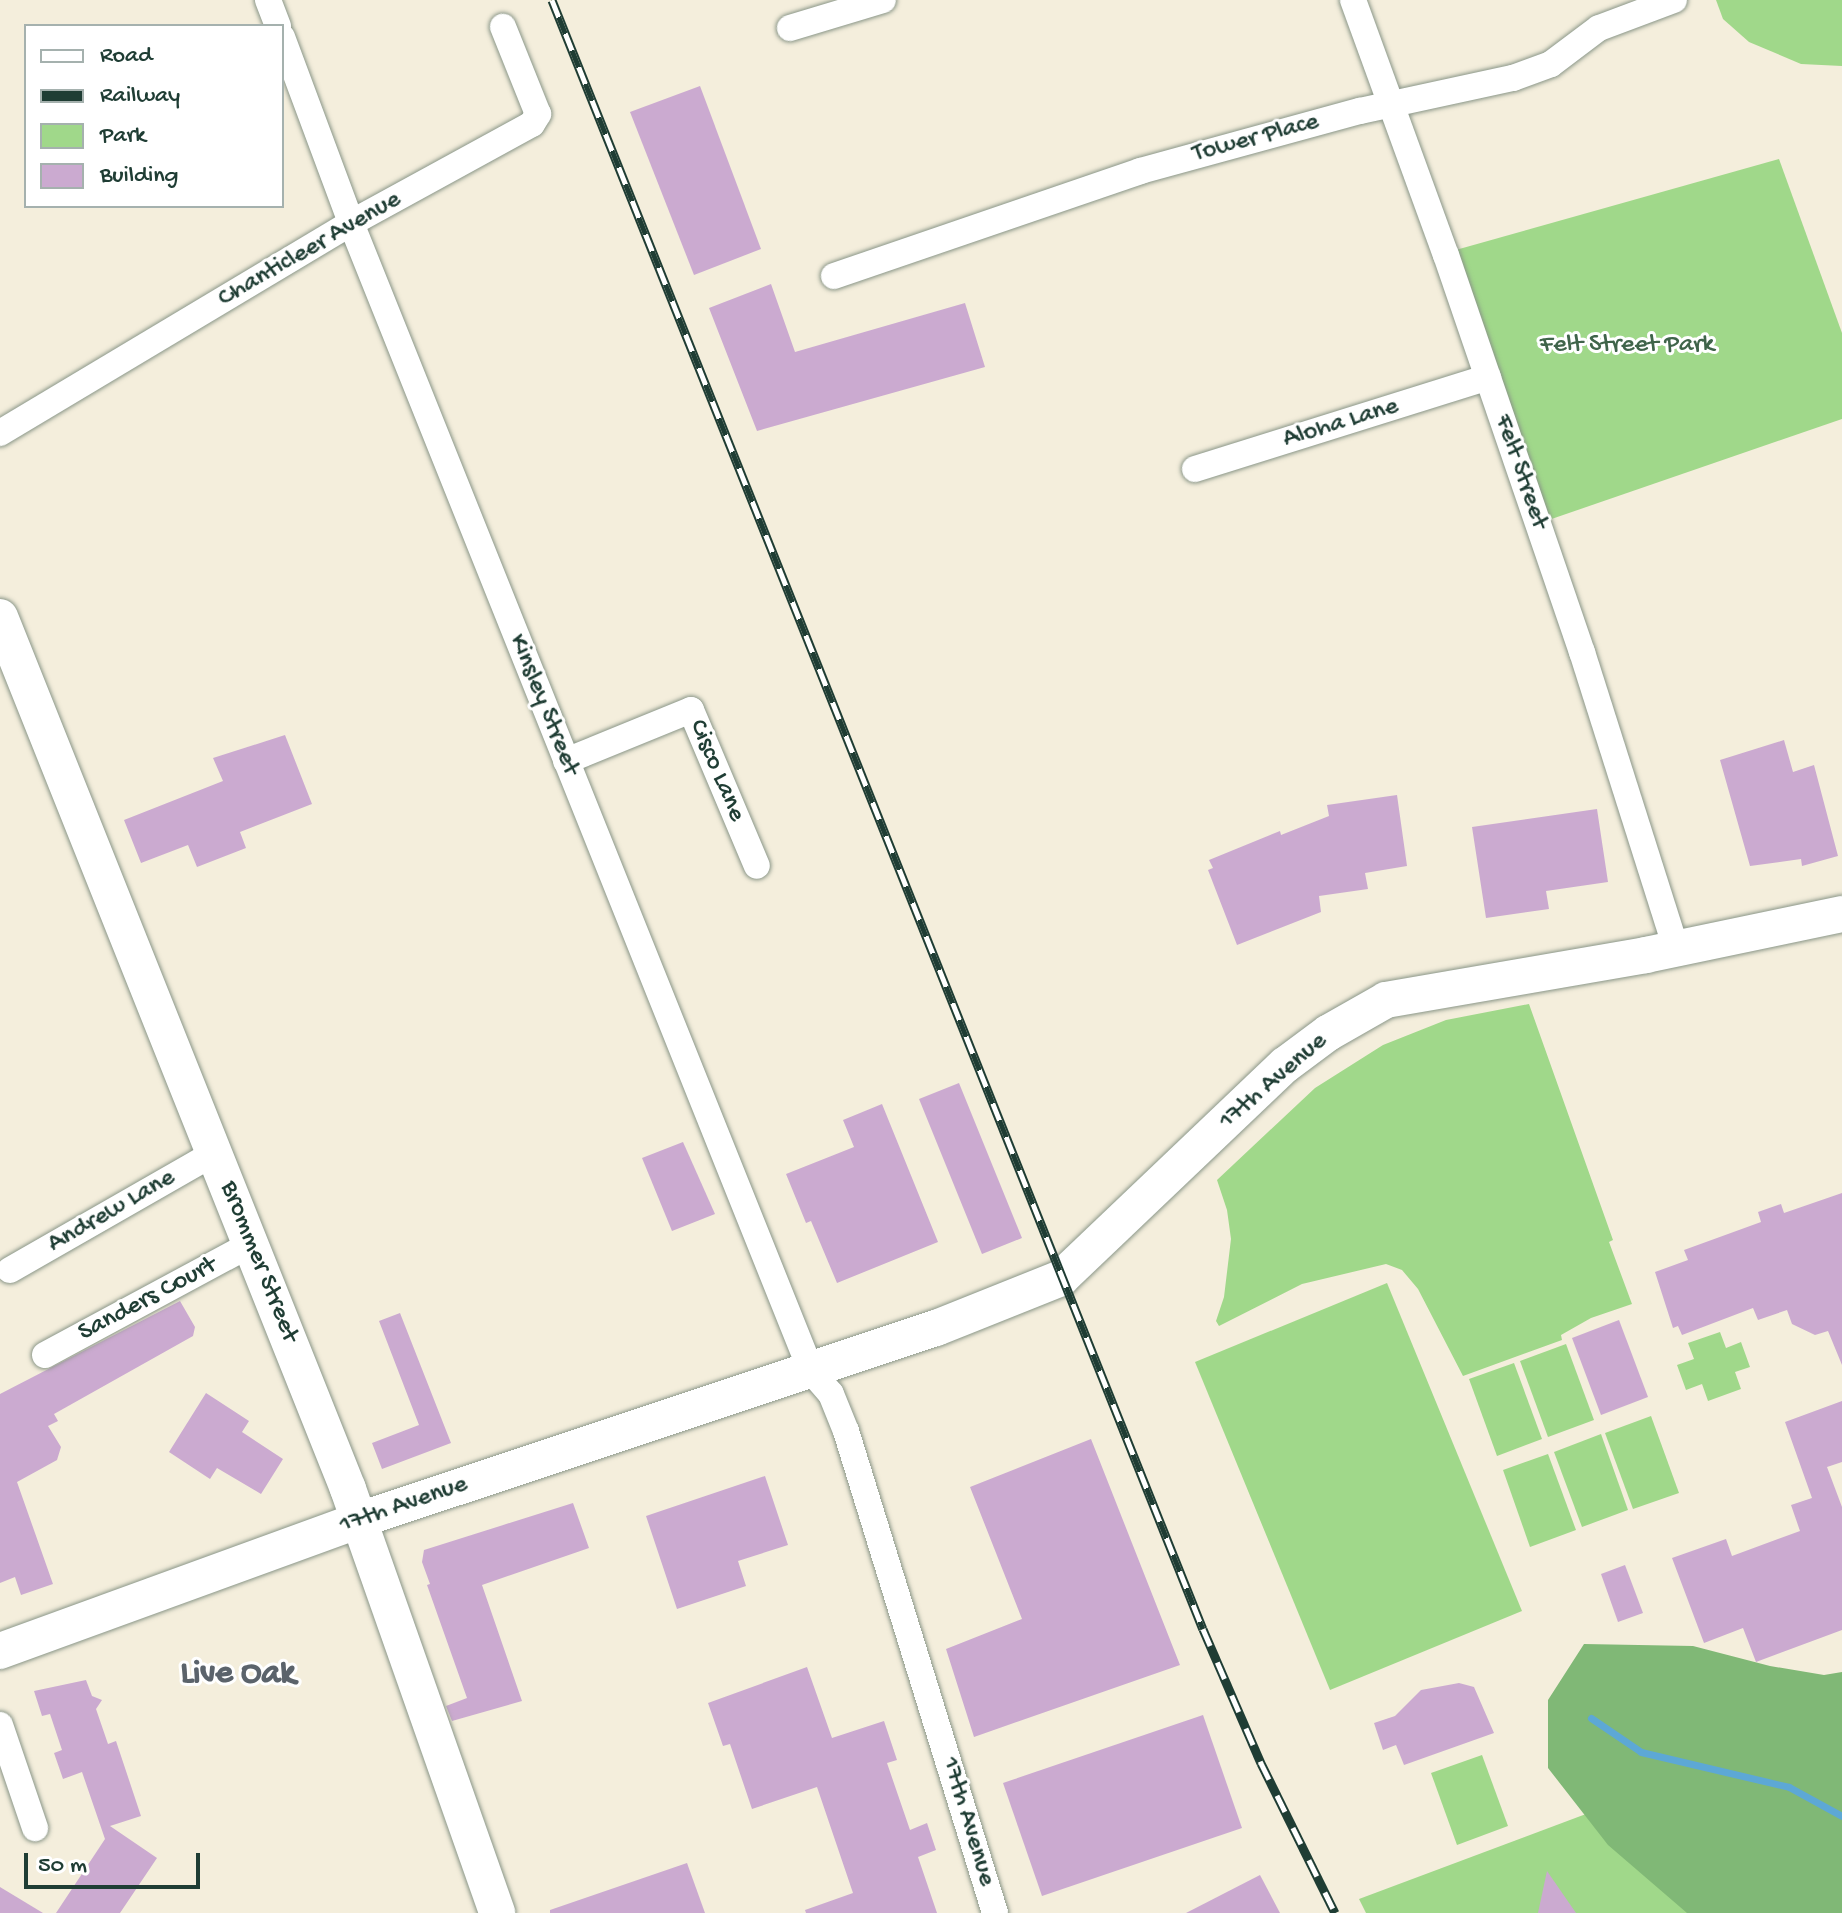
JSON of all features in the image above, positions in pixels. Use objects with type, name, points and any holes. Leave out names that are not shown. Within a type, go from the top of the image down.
[{"type":"main road","name":"Brommer Street","points":[[0,617],[359,1520],[497,1913]]},
{"type":"main road","name":"17th Avenue","points":[[0,1651],[359,1520],[936,1328],[1061,1278],[1285,1065],[1328,1033],[1386,1000],[1676,948],[1842,914]]},
{"type":"street","points":[[268,0],[277,24]]},
{"type":"street","points":[[790,28],[883,0]]},
{"type":"street","name":"Felt Street","points":[[1353,0],[1392,103],[1582,652],[1676,948]]},
{"type":"street","name":"Tower Place","points":[[834,276],[1140,171],[1392,103],[1513,78],[1551,64],[1599,28],[1674,0]]},
{"type":"street","name":"Chanticleer Avenue","points":[[0,433],[351,223],[532,124],[538,114],[503,27]]},
{"type":"street","name":"Kinsley Street","points":[[284,42],[351,223],[811,1371]]},
{"type":"street","name":"Aloha Lane","points":[[1195,469],[1488,377]]},
{"type":"street","name":"Cisco Lane","points":[[566,761],[691,710],[757,866]]},
{"type":"street","name":"Andrew Lane","points":[[10,1270],[214,1153]]},
{"type":"street","name":"Sanders Court","points":[[45,1355],[251,1244]]},
{"type":"street","name":"17th Avenue","points":[[811,1371],[831,1394],[846,1431],[995,1913]]},
{"type":"street","points":[[0,1725],[35,1828]]},
{"type":"green space","points":[[1716,0],[1842,0],[1842,66],[1801,64],[1749,42],[1723,19]]},
{"type":"green space","name":"Felt Street Park","points":[[1779,159],[1842,333],[1842,419],[1537,524],[1445,253]]},
{"type":"green space","points":[[1529,1004],[1613,1240],[1609,1242],[1632,1304],[1591,1318],[1561,1335],[1562,1340],[1463,1376],[1418,1289],[1402,1270],[1386,1264],[1302,1284],[1219,1326],[1216,1321],[1224,1297],[1231,1239],[1227,1210],[1217,1180],[1315,1088],[1383,1045],[1446,1020]]},
{"type":"green space","points":[[1387,1283],[1522,1611],[1330,1690],[1195,1362]]},
{"type":"green space","points":[[1720,1332],[1726,1348],[1741,1342],[1750,1367],[1735,1372],[1741,1389],[1708,1401],[1702,1384],[1686,1390],[1677,1365],[1694,1359],[1688,1343]]},
{"type":"green space","points":[[1566,1344],[1594,1420],[1548,1437],[1520,1361]]},
{"type":"green space","points":[[1514,1363],[1542,1439],[1497,1456],[1469,1379]]},
{"type":"green space","points":[[1651,1416],[1679,1493],[1633,1509],[1605,1433]]},
{"type":"green space","points":[[1601,1434],[1628,1510],[1582,1527],[1554,1452]]},
{"type":"green space","points":[[1548,1454],[1576,1530],[1530,1547],[1503,1470]]},
{"type":"green space","points":[[1584,1644],[1693,1646],[1770,1666],[1824,1675],[1842,1672],[1842,1913],[1687,1913],[1608,1845],[1548,1768],[1548,1700]]},
{"type":"green space","points":[[1842,1718],[1842,1913],[1366,1913],[1359,1899]]},
{"type":"green space","points":[[1482,1755],[1508,1826],[1457,1845],[1431,1773]]},
{"type":"building","points":[[700,86],[761,249],[694,275],[630,112]]},
{"type":"building","points":[[771,284],[795,352],[965,303],[985,367],[757,431],[709,308]]},
{"type":"building","points":[[285,735],[312,804],[240,832],[246,848],[197,867],[188,845],[141,863],[124,820],[223,781],[213,758]]},
{"type":"building","points":[[1784,740],[1793,772],[1814,765],[1838,856],[1802,866],[1801,859],[1750,866],[1720,760]]},
{"type":"building","points":[[1397,795],[1407,866],[1365,873],[1368,889],[1319,896],[1321,912],[1237,945],[1208,870],[1213,868],[1209,860],[1280,831],[1281,835],[1329,816],[1327,805]]},
{"type":"building","points":[[1597,809],[1608,882],[1546,891],[1549,909],[1486,918],[1472,827]]},
{"type":"building","points":[[959,1083],[1022,1238],[982,1254],[919,1099]]},
{"type":"building","points":[[882,1104],[938,1242],[837,1283],[811,1221],[806,1223],[786,1174],[854,1147],[843,1120]]},
{"type":"building","points":[[683,1142],[715,1214],[672,1231],[642,1158]]},
{"type":"building","points":[[1842,1193],[1842,1365],[1828,1331],[1815,1335],[1792,1324],[1787,1310],[1758,1320],[1753,1308],[1682,1335],[1678,1326],[1673,1328],[1655,1272],[1688,1260],[1684,1250],[1761,1222],[1758,1212],[1781,1204],[1784,1213]]},
{"type":"building","points":[[180,1301],[195,1327],[193,1336],[54,1414],[58,1421],[48,1426],[61,1447],[57,1460],[17,1482],[53,1584],[21,1595],[15,1577],[0,1583],[0,1394]]},
{"type":"building","points":[[400,1313],[451,1443],[382,1469],[372,1443],[419,1425],[379,1321]]},
{"type":"building","points":[[1619,1320],[1648,1397],[1601,1415],[1572,1338]]},
{"type":"building","points":[[206,1393],[249,1421],[242,1432],[283,1459],[261,1494],[217,1468],[210,1479],[169,1452]]},
{"type":"building","points":[[1842,1401],[1842,1462],[1827,1467],[1842,1507],[1842,1630],[1756,1662],[1743,1628],[1704,1643],[1672,1558],[1726,1539],[1732,1556],[1800,1531],[1791,1505],[1812,1498],[1785,1422]]},
{"type":"building","points":[[1091,1439],[1180,1665],[974,1737],[946,1649],[1022,1619],[970,1487]]},
{"type":"building","points":[[765,1476],[788,1545],[738,1561],[746,1586],[677,1609],[646,1516]]},
{"type":"building","points":[[573,1503],[589,1548],[482,1585],[522,1701],[452,1721],[446,1706],[467,1698],[427,1585],[430,1584],[422,1562],[424,1550]]},
{"type":"building","points":[[1625,1565],[1643,1613],[1618,1622],[1601,1574]]},
{"type":"building","points":[[807,1667],[832,1738],[884,1721],[897,1760],[887,1763],[910,1830],[927,1823],[936,1850],[918,1857],[937,1913],[806,1913],[805,1910],[853,1893],[817,1787],[752,1809],[730,1744],[723,1746],[708,1703]]},
{"type":"building","points":[[86,1680],[92,1696],[102,1700],[96,1709],[108,1744],[116,1741],[141,1816],[110,1826],[157,1858],[120,1913],[56,1913],[105,1839],[82,1772],[63,1779],[54,1753],[62,1750],[50,1714],[42,1716],[34,1691]]},
{"type":"building","points":[[1459,1683],[1474,1687],[1494,1733],[1404,1765],[1396,1745],[1383,1750],[1374,1723],[1395,1716],[1421,1690]]},
{"type":"building","points":[[1203,1715],[1242,1828],[1042,1896],[1003,1783]]},
{"type":"building","points":[[687,1863],[705,1913],[550,1913],[550,1910]]},
{"type":"building","points":[[1547,1871],[1576,1913],[1538,1913]]},
{"type":"building","points":[[1260,1875],[1280,1913],[1186,1913]]},
{"type":"building","points":[[0,1887],[43,1913],[0,1913]]},
{"type":"waterway","points":[[1591,1718],[1641,1752],[1789,1787],[1842,1816]]},
{"type":"railway","points":[[552,0],[1203,1629],[1261,1763],[1335,1913]]},
{"type":"district","name":"Live Oak","points":[[238,1676]]}]
